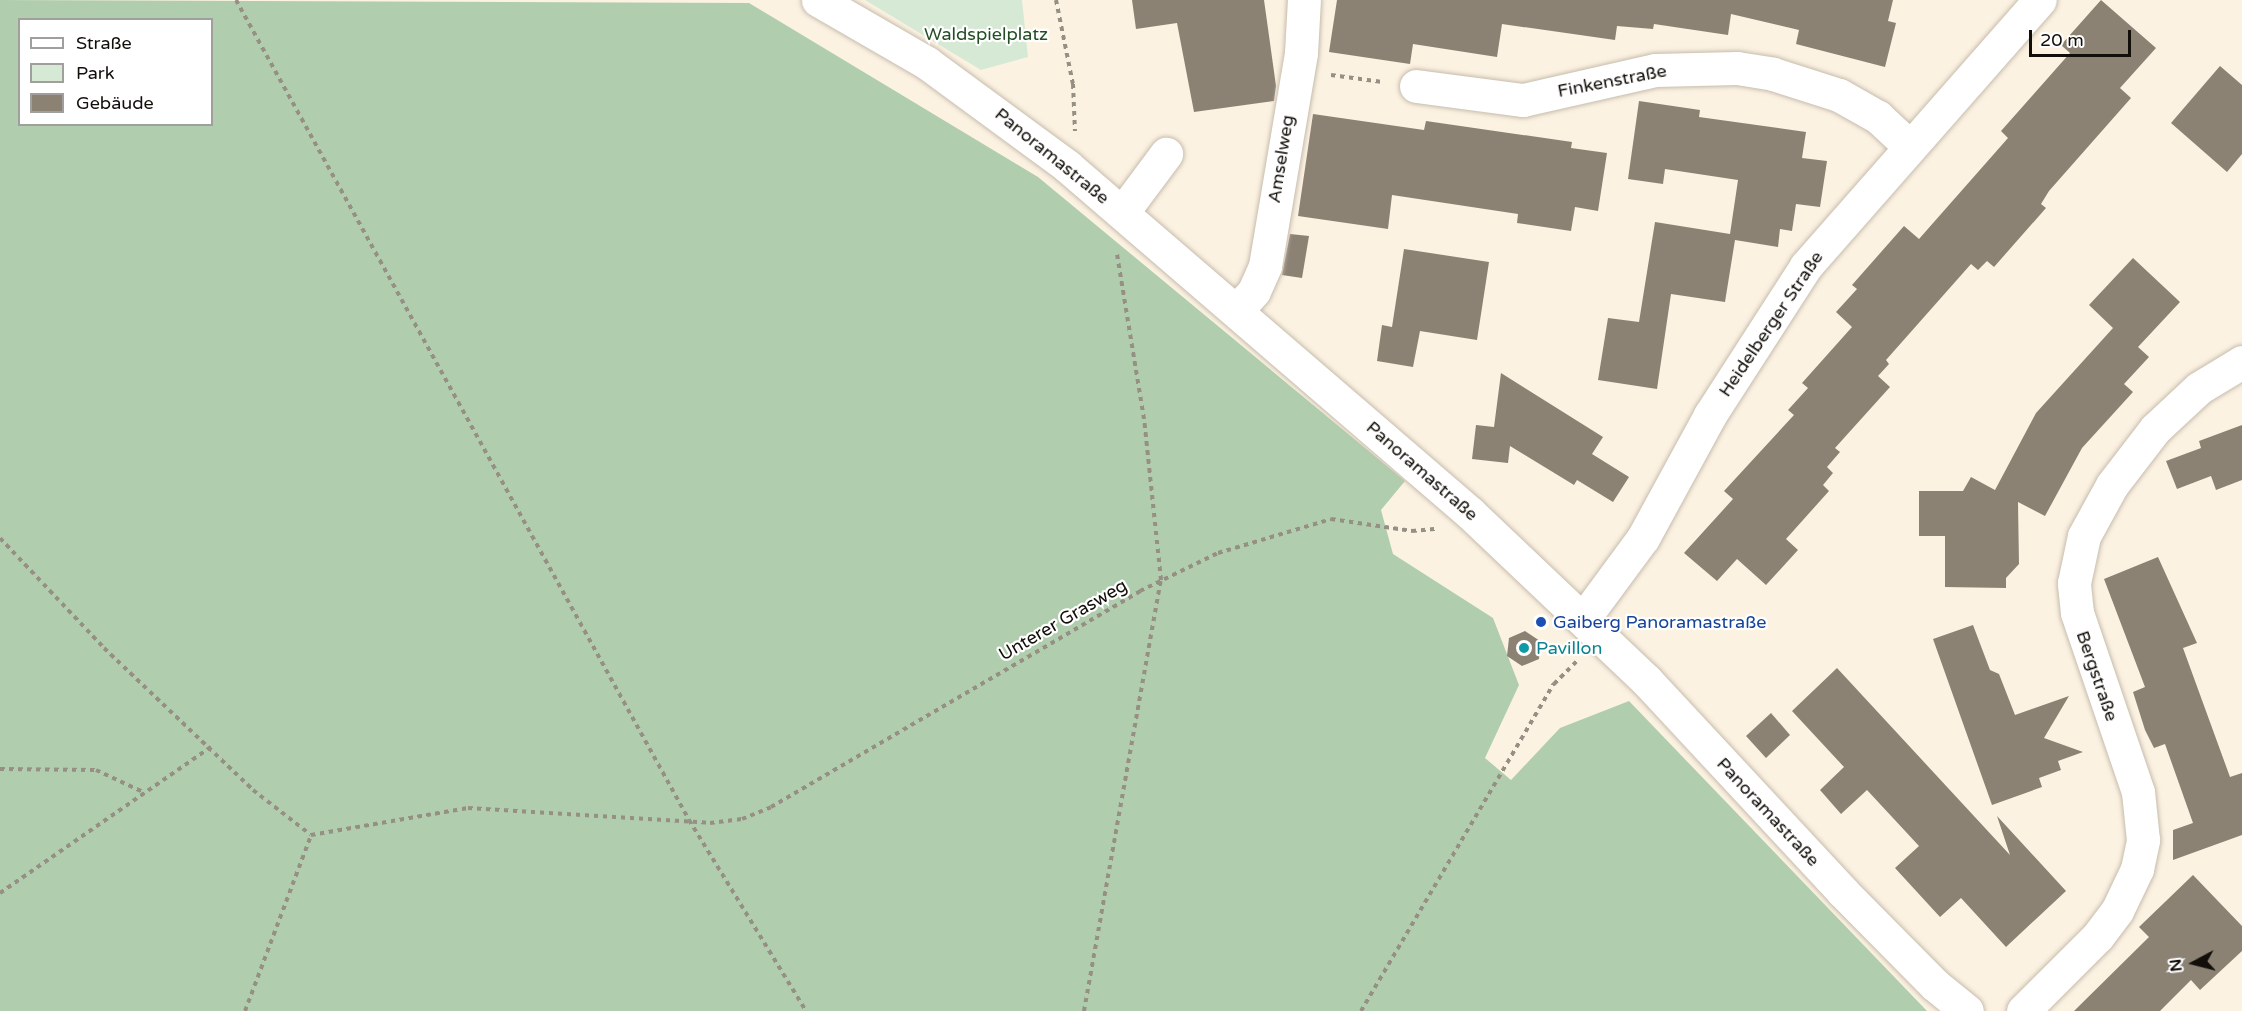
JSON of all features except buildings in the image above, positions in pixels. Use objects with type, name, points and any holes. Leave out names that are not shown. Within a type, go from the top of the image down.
[{"type":"street","name":"Panoramastraße","points":[[818,0],[927,63],[1067,166],[1237,310],[1470,513],[1593,628],[1842,891],[1967,1011]]},
{"type":"street","name":"Amselweg","points":[[1237,310],[1254,291],[1264,266],[1298,70],[1304,0]]},
{"type":"street","name":"Heidelberger Straße","points":[[1593,628],[1710,415],[1786,295],[1908,146],[2040,0]]},
{"type":"street","name":"Finkenstraße","points":[[1416,86],[1524,100],[1571,87],[1690,67],[1764,72],[1851,101],[1878,117],[1908,146]]},
{"type":"street","points":[[1116,208],[1166,154]]},
{"type":"street","name":"Bergstraße","points":[[2023,1011],[2097,936],[2116,910],[2137,869],[2143,840],[2138,792],[2077,613],[2074,583],[2082,543],[2112,485],[2155,429],[2199,388],[2242,362]]},
{"type":"path","points":[[236,0],[689,820],[806,1011]]},
{"type":"path","points":[[1056,0],[1076,117],[1067,166]]},
{"type":"path","points":[[1298,70],[1416,86]]},
{"type":"path","points":[[1084,1011],[1161,580],[1144,419],[1116,208]]},
{"type":"path","name":"Unterer Grasweg","points":[[311,835],[468,808],[689,820],[742,819],[771,807],[1161,580],[1248,541],[1310,523],[1348,518],[1428,531],[1470,513]]},
{"type":"path","points":[[0,538],[104,648],[211,747],[253,790],[311,835],[245,1011]]},
{"type":"path","points":[[1361,1011],[1554,684],[1593,628]]},
{"type":"path","points":[[0,893],[211,747]]},
{"type":"path","points":[[0,769],[96,770],[145,793]]},
{"type":"green space","points":[[0,0],[749,3],[1038,177],[1405,481],[1381,510],[1393,554],[1493,618],[1519,685],[1485,758],[1511,780],[1560,728],[1629,701],[1927,1011],[0,1011]]},
{"type":"green space","name":"Waldspielplatz","points":[[865,0],[1022,0],[1028,57],[981,70]]},
{"type":"place","name":"Gaiberg Panoramastraße","points":[[1541,622]]},
{"type":"place","name":"Pavillon","points":[[1524,648]]}]
